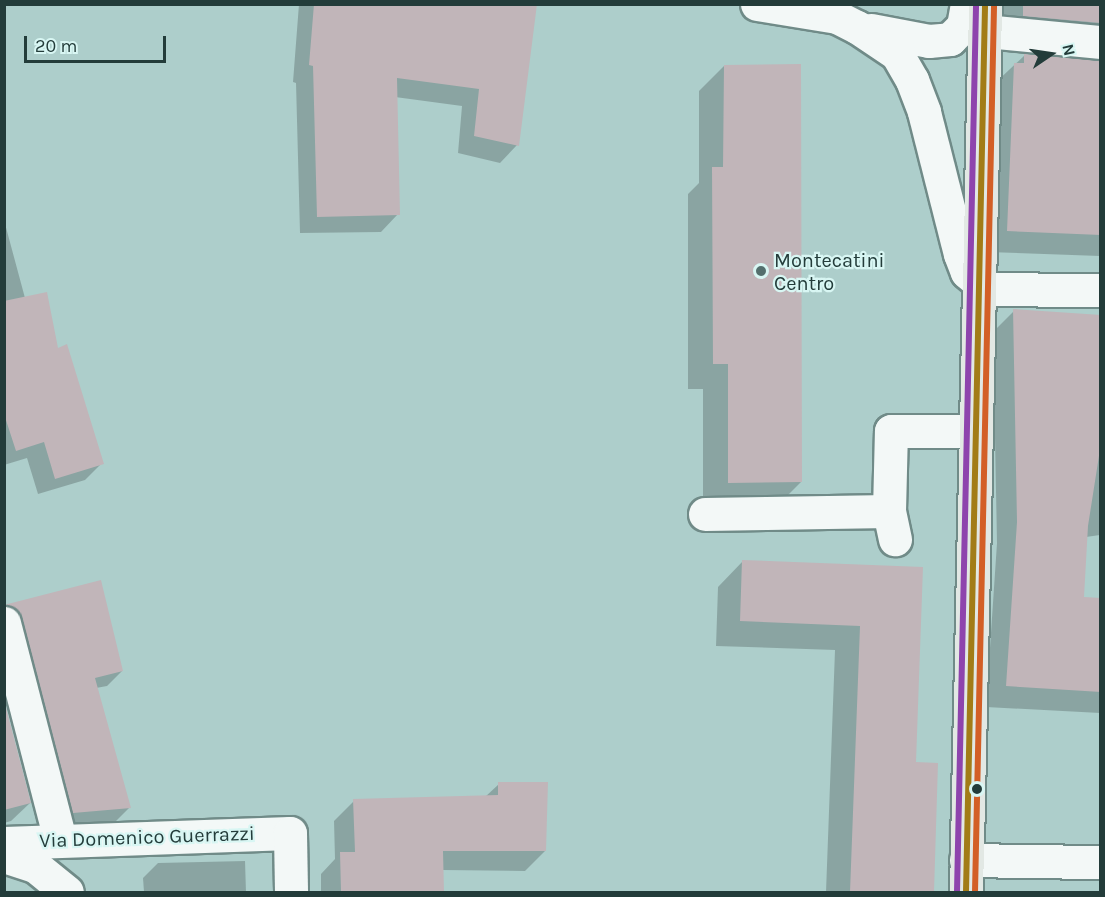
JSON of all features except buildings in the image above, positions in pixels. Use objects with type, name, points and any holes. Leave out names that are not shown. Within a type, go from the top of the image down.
[{"type":"main road","points":[[966,892],[979,285],[979,13]]},
{"type":"street","points":[[757,4],[837,18],[858,27],[897,54],[912,80],[924,112],[960,254],[967,272],[979,285],[1101,290]]},
{"type":"street","points":[[858,27],[929,41],[950,39],[979,13],[1101,42]]},
{"type":"street","points":[[705,514],[892,525],[891,431],[976,430]]},
{"type":"street","points":[[4,623],[60,839]]},
{"type":"street","name":"Via Domenico Guerrazzi","points":[[4,843],[60,839],[290,833],[291,892]]},
{"type":"street","points":[[4,856],[35,866],[67,892]]},
{"type":"street","points":[[966,860],[1101,862]]},
{"type":"transit line","points":[[957,892],[976,4]]},
{"type":"transit line","points":[[966,892],[985,4]]},
{"type":"transit line","points":[[975,892],[994,4]]},
{"type":"place","name":"Montecatini Centro","points":[[761,271]]}]
